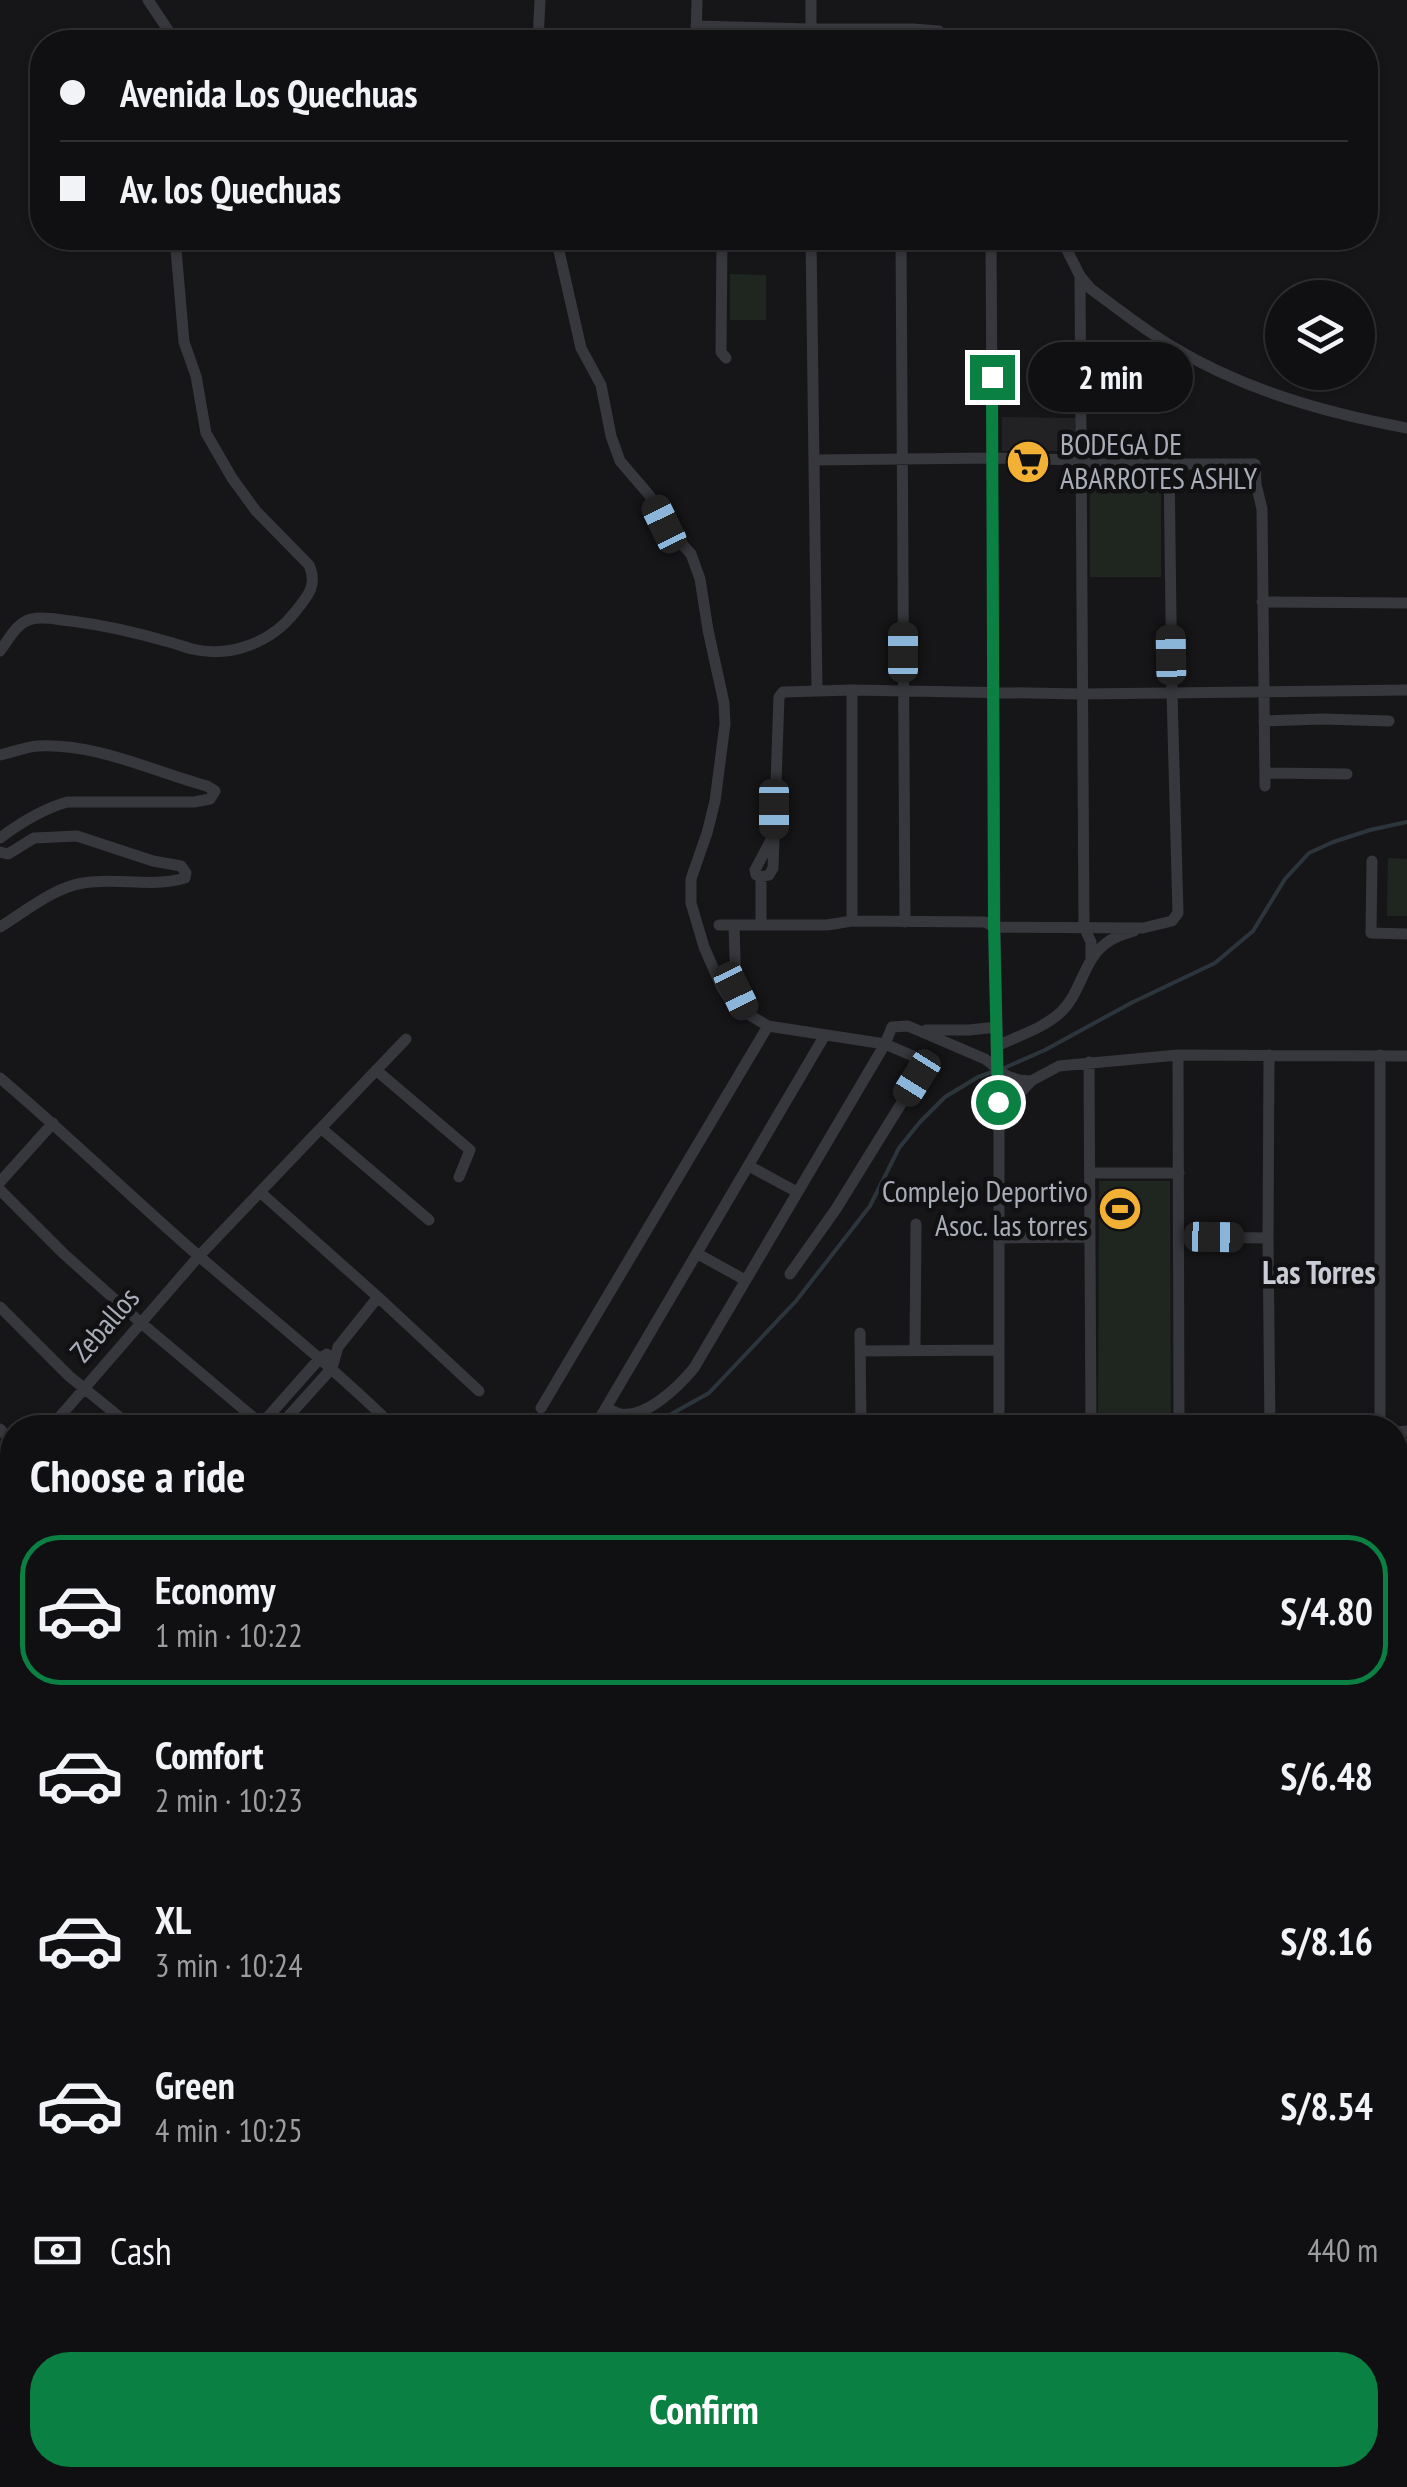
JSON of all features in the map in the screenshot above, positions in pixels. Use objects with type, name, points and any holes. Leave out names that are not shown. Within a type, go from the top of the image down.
[{"type":"street","points":[[148,0],[168,30]]},
{"type":"street","points":[[539,30],[540,0]]},
{"type":"street","points":[[696,30],[697,0]]},
{"type":"street","points":[[811,30],[812,0]]},
{"type":"street","points":[[696,26],[742,30]]},
{"type":"street","points":[[887,30],[929,30]]},
{"type":"street","points":[[0,651],[22,623],[35,618],[83,622],[193,649],[234,649],[278,632],[312,591],[314,576],[309,564],[256,510],[206,433],[196,376],[184,342],[177,250]]},
{"type":"street","points":[[559,250],[582,348],[601,385],[620,460],[650,496],[664,524],[691,554],[700,579],[725,724],[711,817],[691,879],[691,903],[722,988],[732,1005],[768,1026],[885,1044],[918,1062],[920,1072],[836,1209],[790,1274]]},
{"type":"street","points":[[722,250],[722,352],[726,358]]},
{"type":"street","points":[[811,250],[818,692]]},
{"type":"street","points":[[901,250],[905,922]]},
{"type":"street","points":[[990,250],[999,1415]]},
{"type":"street","points":[[1067,250],[1091,289],[1174,348],[1210,367],[1252,386],[1331,412],[1407,428]]},
{"type":"street","points":[[1080,276],[1084,928],[1092,942],[1091,960]]},
{"type":"street","points":[[814,460],[992,458],[1081,460],[1089,464],[1256,464],[1262,508],[1264,780],[1347,774]]},
{"type":"street","points":[[997,1046],[1044,1024],[1065,1009],[1103,945],[1172,921],[1178,914],[1169,465]]},
{"type":"street","points":[[1262,602],[1407,603]]},
{"type":"street","points":[[852,690],[852,922]]},
{"type":"street","points":[[761,925],[761,877],[755,873],[774,832],[778,696],[783,692],[1407,690]]},
{"type":"street","points":[[1264,721],[1389,721]]},
{"type":"street","points":[[0,755],[34,746],[76,748],[124,759],[215,791],[210,799],[194,802],[67,802],[0,838]]},
{"type":"street","points":[[0,852],[8,854],[44,836],[77,836],[180,866],[186,873],[185,878],[178,880],[79,884],[56,892],[0,927]]},
{"type":"street","points":[[1372,861],[1372,934],[1407,934]]},
{"type":"street","points":[[719,925],[986,922],[994,926],[1143,928]]},
{"type":"street","points":[[734,925],[736,991],[747,1013]]},
{"type":"street","points":[[541,1408],[768,1026]]},
{"type":"street","points":[[606,1408],[622,1414],[634,1413],[678,1387],[694,1368],[892,1027],[919,1030],[985,1059],[1019,1080],[1032,1081]]},
{"type":"street","points":[[919,1030],[997,1027]]},
{"type":"street","points":[[602,1415],[825,1035]]},
{"type":"street","name":"Zeballos","points":[[61,1415],[199,1256],[406,1039]]},
{"type":"street","points":[[999,1116],[1032,1081],[1059,1066],[1178,1055],[1407,1056]]},
{"type":"street","points":[[1178,1055],[1179,1415]]},
{"type":"street","points":[[1269,1055],[1270,1415]]},
{"type":"street","points":[[1380,1055],[1380,1415]]},
{"type":"street","points":[[1089,1062],[1090,1415]]},
{"type":"street","points":[[376,1070],[470,1150],[458,1177]]},
{"type":"street","points":[[0,1078],[381,1415]]},
{"type":"street","points":[[0,1182],[53,1123]]},
{"type":"street","points":[[322,1129],[429,1220]]},
{"type":"street","points":[[749,1166],[797,1192]]},
{"type":"street","points":[[1090,1173],[1179,1172]]},
{"type":"street","points":[[0,1190],[64,1254],[249,1415]]},
{"type":"street","points":[[260,1192],[480,1390]]},
{"type":"street","points":[[915,1349],[916,1224]]},
{"type":"street","points":[[1000,1238],[1090,1237]]},
{"type":"street","points":[[1179,1237],[1268,1238]]},
{"type":"street","points":[[698,1254],[745,1280]]},
{"type":"street","points":[[290,1415],[332,1368],[338,1348],[378,1296]]},
{"type":"street","points":[[0,1307],[84,1389],[117,1415]]},
{"type":"street","points":[[860,1333],[860,1415]]},
{"type":"street","points":[[271,1415],[320,1358],[338,1348]]},
{"type":"street","points":[[860,1351],[999,1350]]},
{"type":"shaded area","points":[[730,274],[766,275],[766,320],[730,320]]},
{"type":"shaded area","points":[[1002,417],[1075,418],[1075,451],[1002,451]]},
{"type":"shaded area","points":[[1090,471],[1161,471],[1161,577],[1090,577]]},
{"type":"shaded area","points":[[1388,858],[1407,859],[1407,916],[1387,916]]},
{"type":"shaded area","points":[[1099,1181],[1170,1181],[1171,1415],[1098,1415]]},
{"type":"waterway","points":[[1004,1068],[1215,963],[1253,931],[1285,879],[1309,853],[1370,830],[1407,822]]},
{"type":"waterway","points":[[669,1415],[709,1393],[796,1301],[870,1206],[899,1148],[920,1122],[945,1097],[995,1071]]},
{"type":"place","name":"BODEGA DE ABARROTES ASHLY","points":[[1028,462]]},
{"type":"place","name":"Complejo Deportivo Asoc. las torres","points":[[1120,1209]]},
{"type":"district","name":"Las Torres","points":[[1319,1273]]},
{"type":"route","points":[[992,377],[998,1102]]}]
